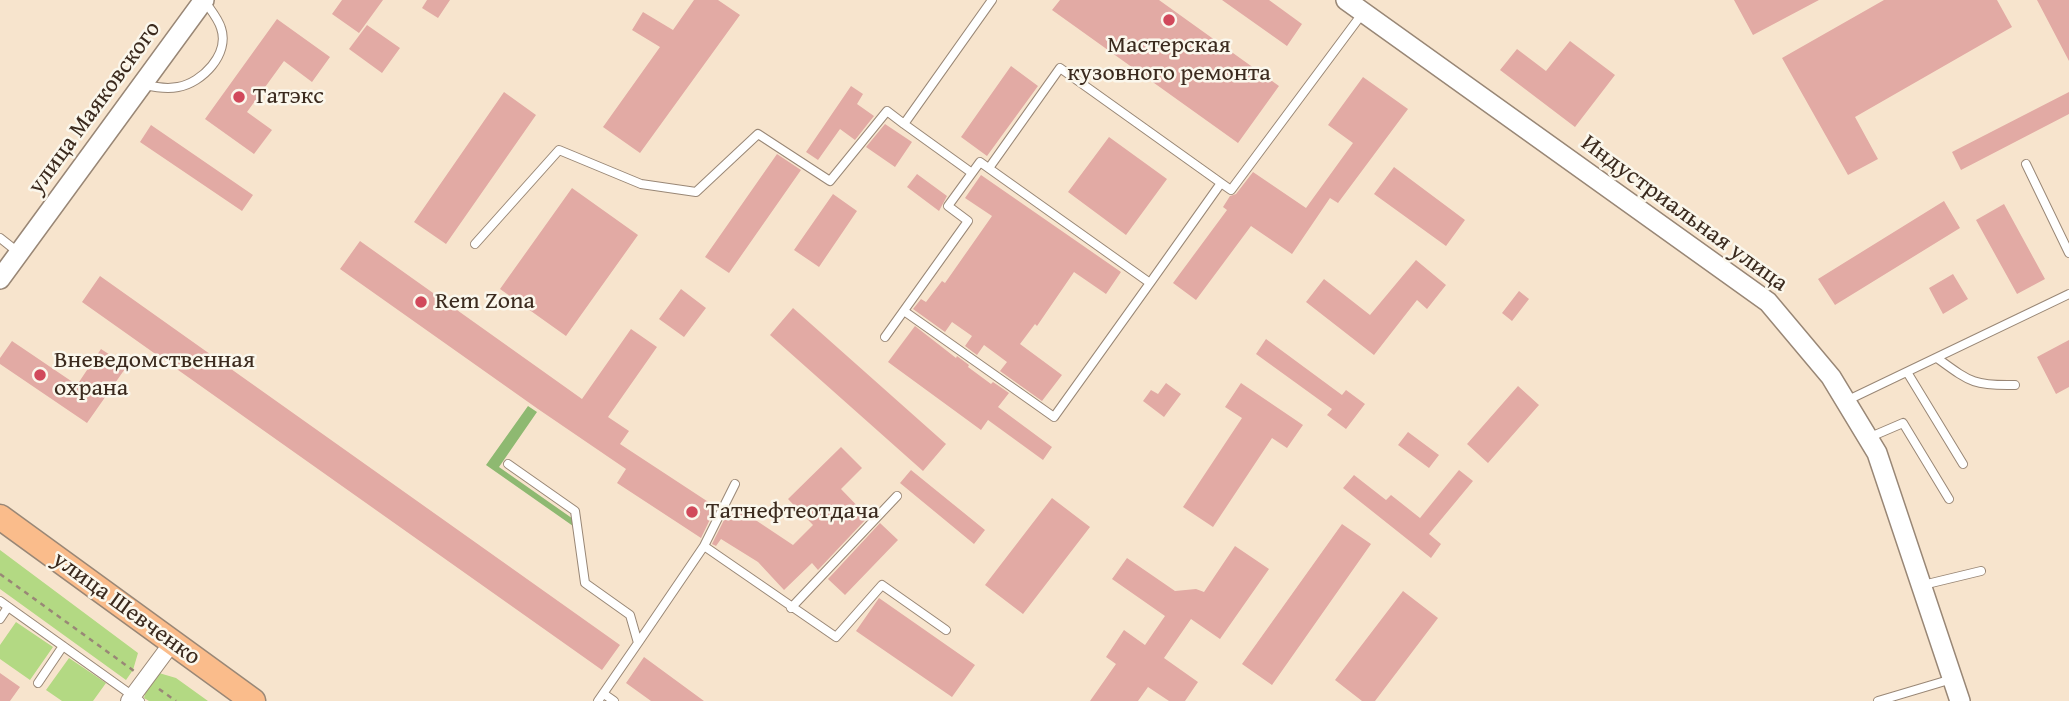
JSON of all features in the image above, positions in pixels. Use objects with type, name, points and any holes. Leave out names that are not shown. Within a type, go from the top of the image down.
[{"type":"main road","name":"улица Шевченко","points":[[0,517],[253,701]]},
{"type":"street","name":"улица Маяковского","points":[[0,279],[204,0]]},
{"type":"street","name":"Индустриальная улица","points":[[1346,0],[1768,302],[1831,377],[1877,453],[1960,701]]},
{"type":"street","points":[[134,699],[145,679],[172,643]]},
{"type":"lane","points":[[142,85],[178,87],[200,78],[215,61],[222,45],[222,28],[204,0]]},
{"type":"lane","points":[[904,124],[992,0]]},
{"type":"lane","points":[[989,168],[1060,68],[1231,190],[1363,12]]},
{"type":"lane","points":[[475,244],[559,150],[641,184],[696,192],[758,134],[830,181],[887,111],[972,173]]},
{"type":"lane","points":[[885,337],[968,221],[948,206],[980,162],[1150,283]]},
{"type":"lane","points":[[2026,164],[2069,253]]},
{"type":"lane","points":[[904,310],[1054,417],[1221,183]]},
{"type":"lane","points":[[0,238],[19,253]]},
{"type":"lane","points":[[1846,401],[2069,294]]},
{"type":"lane","points":[[1937,358],[1982,386],[2015,385]]},
{"type":"lane","points":[[1907,372],[1963,464]]},
{"type":"lane","points":[[1868,438],[1903,423],[1949,499]]},
{"type":"lane","points":[[508,464],[575,511],[585,583],[629,615],[638,643]]},
{"type":"lane","points":[[614,701],[601,697],[704,546],[736,484]]},
{"type":"lane","points":[[792,608],[897,496]]},
{"type":"lane","points":[[704,546],[836,637],[882,585],[946,630]]},
{"type":"lane","points":[[1921,586],[1981,572]]},
{"type":"lane","points":[[0,601],[134,699]]},
{"type":"lane","points":[[0,620],[8,607]]},
{"type":"lane","points":[[38,683],[63,646]]},
{"type":"lane","points":[[1878,701],[1952,679]]},
{"type":"path","points":[[0,574],[176,701]]},
{"type":"green space","points":[[528,406],[537,412],[499,467],[576,521],[573,526],[486,465]]},
{"type":"green space","points":[[0,550],[138,653],[133,670],[126,680],[0,589]]},
{"type":"green space","points":[[16,622],[53,647],[30,680],[0,659],[0,645]]},
{"type":"green space","points":[[69,658],[106,683],[93,701],[62,701],[46,690]]},
{"type":"green space","points":[[159,673],[176,678],[208,701],[149,701],[144,698],[149,681]]},
{"type":"building","points":[[342,0],[383,0],[359,33],[332,14]]},
{"type":"building","points":[[427,0],[450,0],[438,18],[422,8]]},
{"type":"building","points":[[694,0],[718,0],[740,15],[640,153],[603,127],[660,47],[632,30],[643,12],[673,30]]},
{"type":"building","points":[[1060,0],[1159,0],[1279,86],[1238,143],[1052,10]]},
{"type":"building","points":[[1222,0],[1269,0],[1302,24],[1287,46]]},
{"type":"building","points":[[1734,0],[1819,0],[1753,35]]},
{"type":"building","points":[[1884,0],[1997,0],[2012,27],[1855,117],[1878,159],[1848,175],[1782,58]]},
{"type":"building","points":[[2037,0],[2069,0],[2069,61]]},
{"type":"building","name":"Татэкс","points":[[277,19],[330,57],[312,82],[284,61],[247,112],[272,130],[254,154],[205,119]]},
{"type":"building","points":[[367,25],[400,48],[382,73],[349,49]]},
{"type":"building","points":[[1570,41],[1615,75],[1575,127],[1500,70],[1517,49],[1546,71]]},
{"type":"building","points":[[1011,66],[1038,86],[987,156],[961,137]]},
{"type":"building","points":[[1363,77],[1408,109],[1338,203],[1330,198],[1292,254],[1251,226],[1196,300],[1173,283],[1227,210],[1223,207],[1230,196],[1236,194],[1253,172],[1306,208],[1353,143],[1328,125]]},
{"type":"building","points":[[851,86],[863,94],[857,104],[874,116],[855,140],[840,129],[818,160],[806,152]]},
{"type":"building","points":[[504,92],[536,115],[446,244],[414,222]]},
{"type":"building","points":[[2069,92],[2069,114],[1961,170],[1952,152]]},
{"type":"building","points":[[885,124],[912,142],[895,167],[866,147]]},
{"type":"building","points":[[151,125],[253,195],[242,211],[140,142]]},
{"type":"building","points":[[1109,137],[1167,179],[1126,235],[1068,192]]},
{"type":"building","points":[[777,154],[801,170],[729,273],[705,257]]},
{"type":"building","points":[[1394,167],[1465,220],[1446,246],[1374,194]]},
{"type":"building","points":[[917,174],[947,196],[939,211],[907,187]]},
{"type":"building","points":[[981,175],[1121,272],[1106,294],[1074,272],[1037,326],[1035,324],[1020,344],[1062,375],[1042,401],[1000,371],[1007,362],[984,345],[977,355],[965,346],[972,336],[952,322],[945,332],[913,309],[921,299],[926,302],[942,281],[945,283],[992,216],[965,198]]},
{"type":"building","points":[[572,188],[638,235],[566,336],[500,289]]},
{"type":"building","points":[[833,194],[857,211],[819,267],[794,250]]},
{"type":"building","points":[[1944,201],[1960,228],[1835,305],[1818,279]]},
{"type":"building","points":[[2004,204],[2045,279],[2017,294],[1976,220]]},
{"type":"building","points":[[360,241],[582,399],[631,329],[657,347],[608,417],[629,431],[620,444],[716,507],[701,538],[617,483],[626,469],[340,269]]},
{"type":"building","points":[[1416,260],[1446,285],[1427,309],[1417,300],[1374,355],[1306,302],[1324,279],[1370,315]]},
{"type":"building","points":[[1953,274],[1968,299],[1943,314],[1929,288]]},
{"type":"building","points":[[100,276],[620,645],[602,670],[82,302]]},
{"type":"building","points":[[681,289],[706,308],[684,337],[659,319]]},
{"type":"building","points":[[1519,291],[1529,299],[1512,321],[1502,313]]},
{"type":"building","points":[[793,308],[946,444],[923,471],[770,335]]},
{"type":"building","points":[[915,326],[991,384],[993,382],[1009,393],[998,407],[1052,447],[1043,460],[988,420],[981,430],[888,362]]},
{"type":"building","points":[[1266,339],[1342,395],[1346,390],[1365,404],[1346,429],[1327,415],[1332,409],[1256,354]]},
{"type":"building","points":[[2069,340],[2069,387],[2056,394],[2037,357]]},
{"type":"building","name":"Вневедомственная охрана","points":[[12,341],[77,385],[101,349],[127,366],[87,423],[0,364],[0,358]]},
{"type":"building","points":[[1166,383],[1181,394],[1164,417],[1143,401],[1151,390],[1158,394]]},
{"type":"building","points":[[1241,383],[1303,425],[1287,448],[1272,438],[1213,527],[1183,507],[1242,418],[1225,407]]},
{"type":"building","points":[[1518,386],[1539,405],[1488,463],[1467,444]]},
{"type":"building","points":[[1408,432],[1439,455],[1429,468],[1398,445]]},
{"type":"building","points":[[841,447],[862,468],[841,489],[868,517],[818,570],[812,563],[784,590],[758,562],[721,539],[716,546],[712,544],[727,514],[730,516],[736,507],[793,545],[813,525],[788,499]]},
{"type":"building","points":[[911,470],[985,530],[974,544],[900,483]]},
{"type":"building","points":[[1459,470],[1473,481],[1429,534],[1441,544],[1431,558],[1343,488],[1354,475],[1386,500],[1391,495],[1420,518]]},
{"type":"building","points":[[1052,498],[1090,527],[1023,614],[985,585]]},
{"type":"building","points":[[880,523],[898,540],[845,595],[828,579]]},
{"type":"building","points":[[1342,524],[1371,544],[1272,685],[1242,664]]},
{"type":"building","points":[[1235,546],[1269,569],[1220,639],[1191,619],[1164,658],[1198,682],[1185,701],[1169,701],[1148,687],[1138,701],[1090,701],[1116,664],[1106,657],[1124,630],[1145,645],[1165,616],[1112,579],[1127,558],[1175,591],[1196,589],[1204,592]]},
{"type":"building","points":[[1403,591],[1438,618],[1375,701],[1362,701],[1335,680]]},
{"type":"building","points":[[879,598],[975,665],[952,697],[856,631]]},
{"type":"building","points":[[644,657],[704,701],[651,701],[626,683]]},
{"type":"building","points":[[0,673],[20,687],[10,701],[0,701]]},
{"type":"place","name":"Мастерская кузовного ремонта","points":[[1169,20]]},
{"type":"place","name":"Татэкс","points":[[239,97]]},
{"type":"place","name":"Rem Zona","points":[[421,302]]},
{"type":"place","name":"Вневедомственная охрана","points":[[40,375]]},
{"type":"place","name":"Татнефтеотдача","points":[[692,512]]}]
